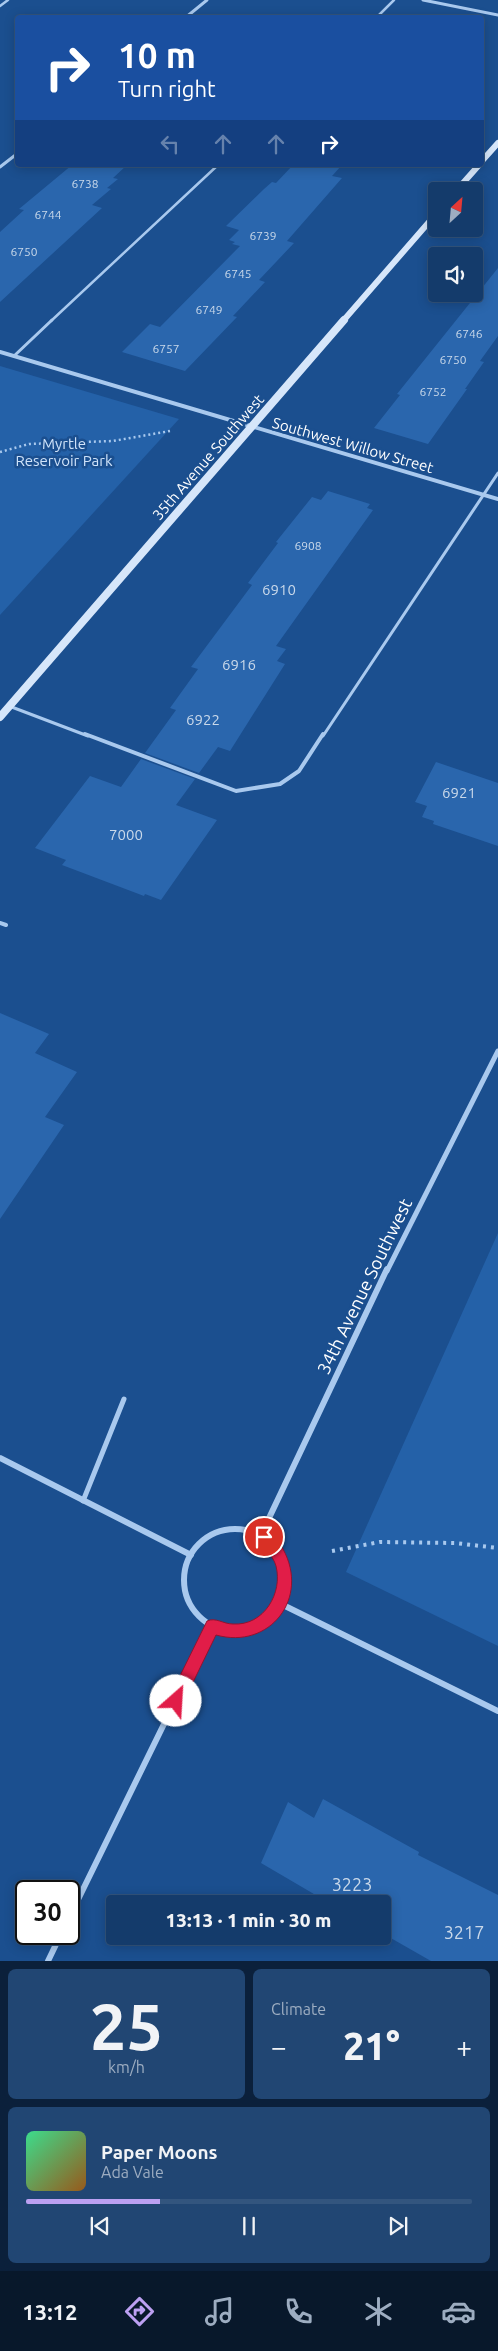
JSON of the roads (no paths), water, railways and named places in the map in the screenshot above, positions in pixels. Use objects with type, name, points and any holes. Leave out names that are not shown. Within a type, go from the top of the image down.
[{"type":"main road","points":[[484,158],[498,142]]},
{"type":"main road","points":[[464,182],[477,167]]},
{"type":"main road","name":"35th Avenue Southwest","points":[[0,717],[428,223]]},
{"type":"street","points":[[189,15],[207,0]]},
{"type":"street","points":[[423,0],[498,15]]},
{"type":"street","points":[[0,167],[15,155]]},
{"type":"street","name":"Southwest Willow Street","points":[[0,352],[252,428],[498,499]]},
{"type":"street","name":"34th Avenue Southwest","points":[[261,1535],[376,1292],[498,1051]]},
{"type":"street","points":[[0,1458],[83,1502],[191,1555]]},
{"type":"street","points":[[235,1528],[250,1530],[261,1535],[275,1549],[283,1562],[285,1579],[283,1595],[279,1603],[264,1622],[250,1629],[233,1632],[212,1626],[200,1617],[190,1603],[185,1586],[186,1568],[191,1555],[204,1539],[219,1530],[235,1528]]},
{"type":"street","points":[[279,1603],[498,1711]]},
{"type":"street","points":[[80,1896],[212,1626]]},
{"type":"street","points":[[48,1961],[56,1945]]},
{"type":"lane","points":[[0,6],[8,0]]},
{"type":"lane","points":[[379,15],[394,0]]},
{"type":"lane","points":[[14,356],[216,167]]},
{"type":"lane","points":[[10,706],[236,791],[280,784],[299,770],[498,473]]},
{"type":"lane","points":[[0,923],[6,926]]},
{"type":"lane","points":[[83,1502],[124,1399]]},
{"type":"park label","name":"Myrtle Reservoir Park","points":[[64,452]]}]
